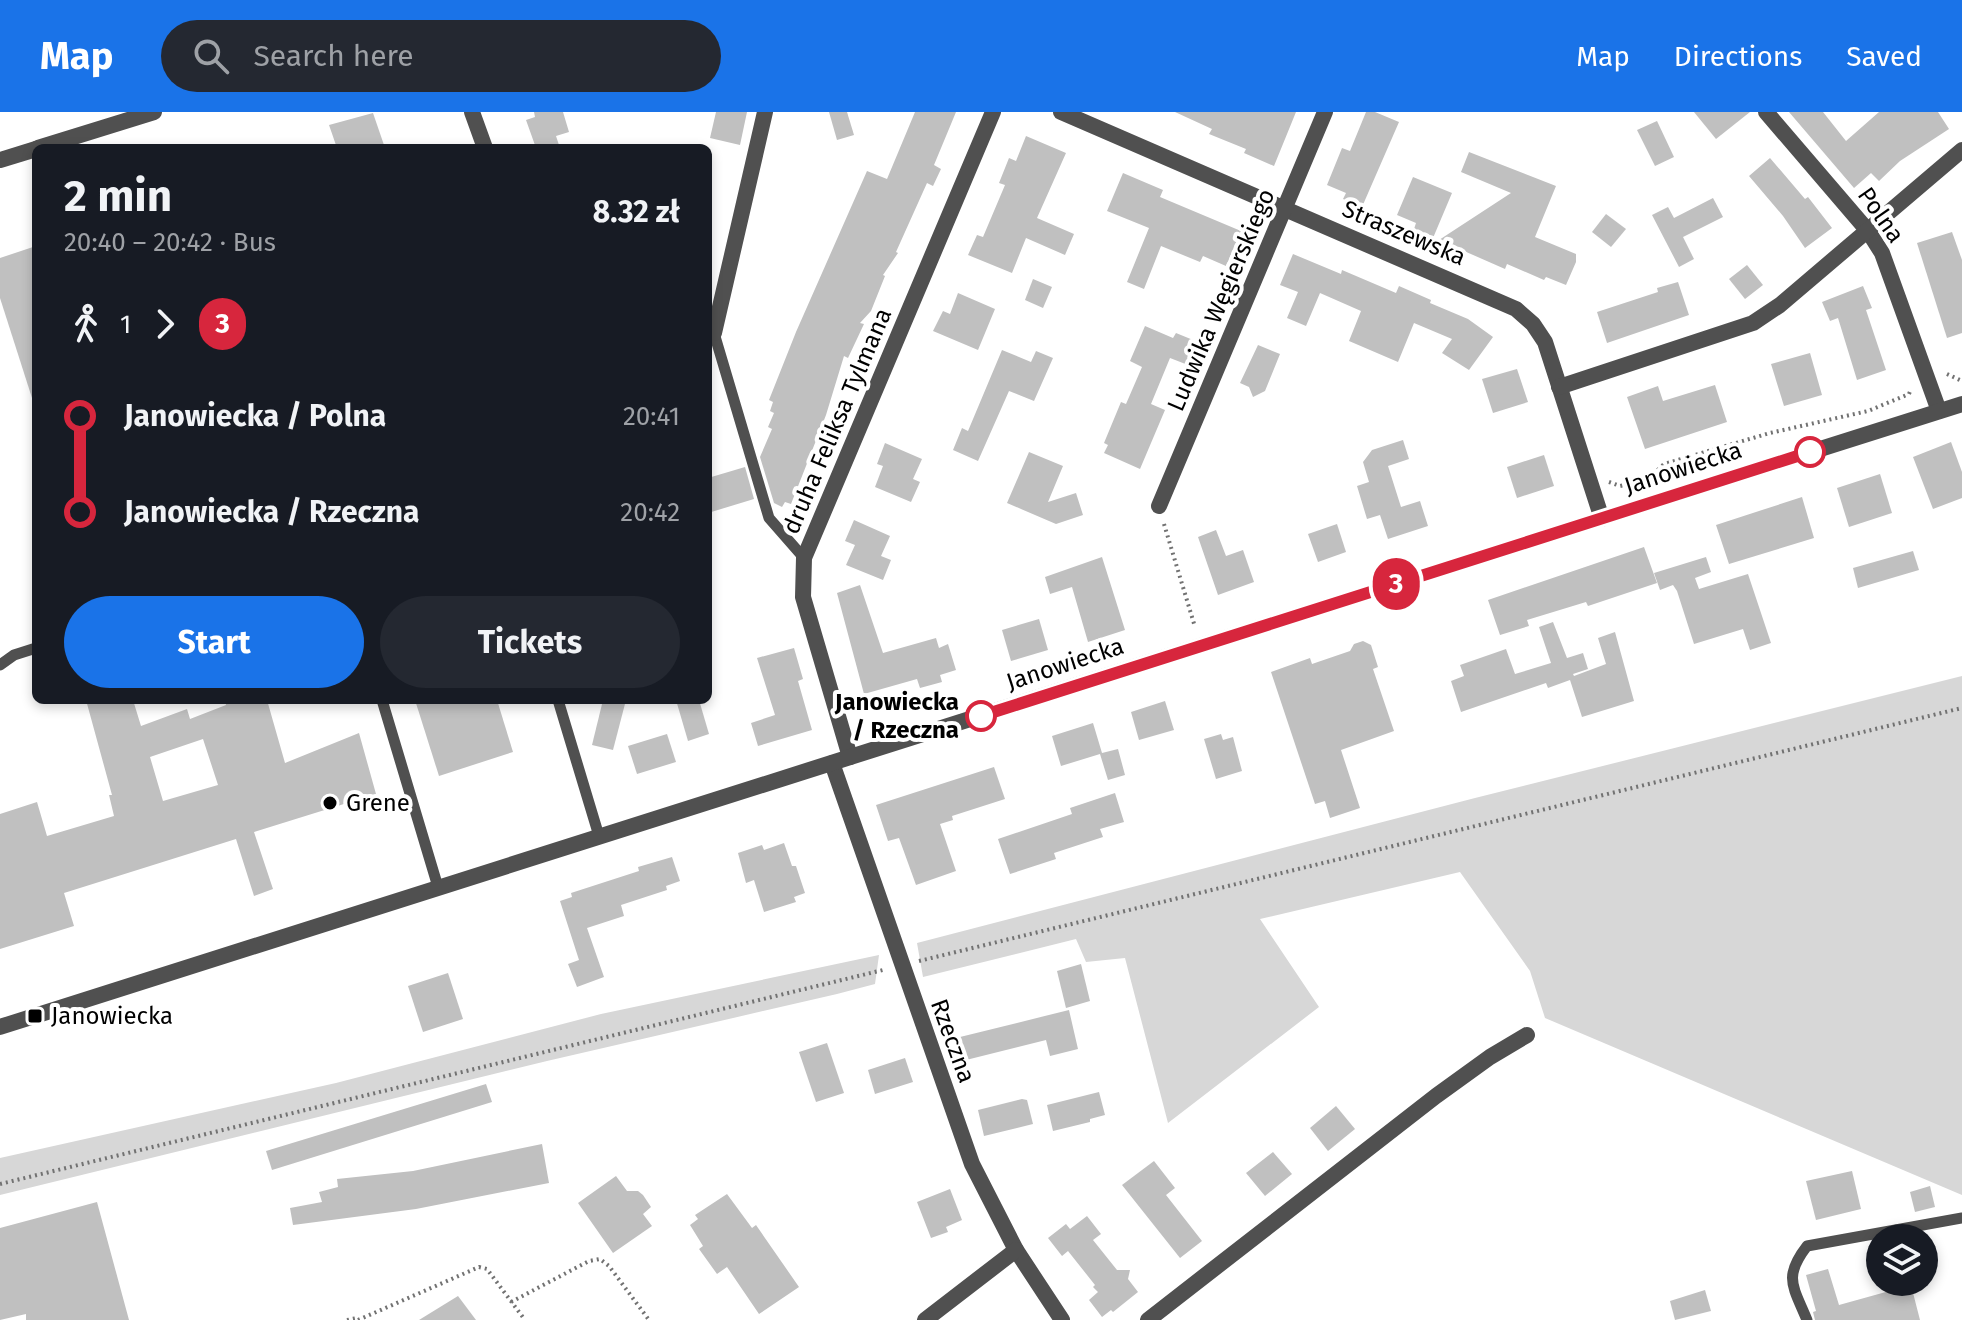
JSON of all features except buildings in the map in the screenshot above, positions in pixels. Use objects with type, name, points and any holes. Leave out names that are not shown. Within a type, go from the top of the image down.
[{"type":"street","points":[[50,144],[154,112]]},
{"type":"street","points":[[472,112],[484,144]]},
{"type":"street","points":[[712,328],[765,112]]},
{"type":"street","name":"druha Feliksa Tylmana","points":[[850,757],[803,597],[804,558],[993,112]]},
{"type":"street","name":"Straszewska","points":[[1061,112],[1516,309],[1540,332],[1602,519]]},
{"type":"street","name":"Ludwika Węgierskiego","points":[[1159,506],[1325,112]]},
{"type":"street","name":"Polna","points":[[1766,112],[1868,231],[1882,253],[1939,411]]},
{"type":"street","points":[[0,160],[32,150]]},
{"type":"street","points":[[1559,387],[1753,323],[1780,305],[1962,150]]},
{"type":"street","name":"Janowiecka","points":[[0,1027],[1962,404]]},
{"type":"street","name":"Rzeczna","points":[[832,763],[972,1164],[1016,1250],[1062,1320]]},
{"type":"street","points":[[1148,1320],[1436,1096],[1527,1035]]},
{"type":"street","points":[[925,1320],[1016,1250]]},
{"type":"lane","points":[[712,335],[769,518],[804,558]]},
{"type":"lane","points":[[0,665],[14,655],[32,649]]},
{"type":"lane","points":[[383,704],[438,887]]},
{"type":"lane","points":[[559,704],[599,836]]},
{"type":"lane","points":[[1807,1320],[1793,1285],[1792,1265],[1807,1246],[1962,1218]]},
{"type":"path","points":[[1159,506],[1200,646]]},
{"type":"path","points":[[0,1184],[1962,708]]},
{"type":"path","points":[[511,1302],[589,1261],[600,1259],[609,1266],[649,1320]]},
{"type":"path","points":[[347,1320],[359,1318],[479,1267],[487,1269],[525,1320]]},
{"type":"shaded area","points":[[1962,676],[1962,1195],[1545,1018],[1530,971],[1460,872],[1260,919],[1319,1007],[1168,1123],[1125,958],[1086,962],[1076,939],[923,977],[917,943]]},
{"type":"shaded area","points":[[879,955],[875,984],[0,1195],[0,1158],[336,1083],[601,1014]]},
{"type":"bus line","name":"3","points":[[981,716],[1810,452]]},
{"type":"place","name":"Janowiecka / Rzeczna","points":[[981,716]]},
{"type":"place","name":"Grene","points":[[330,803]]},
{"type":"place","name":"Janowiecka","points":[[35,1016]]}]
